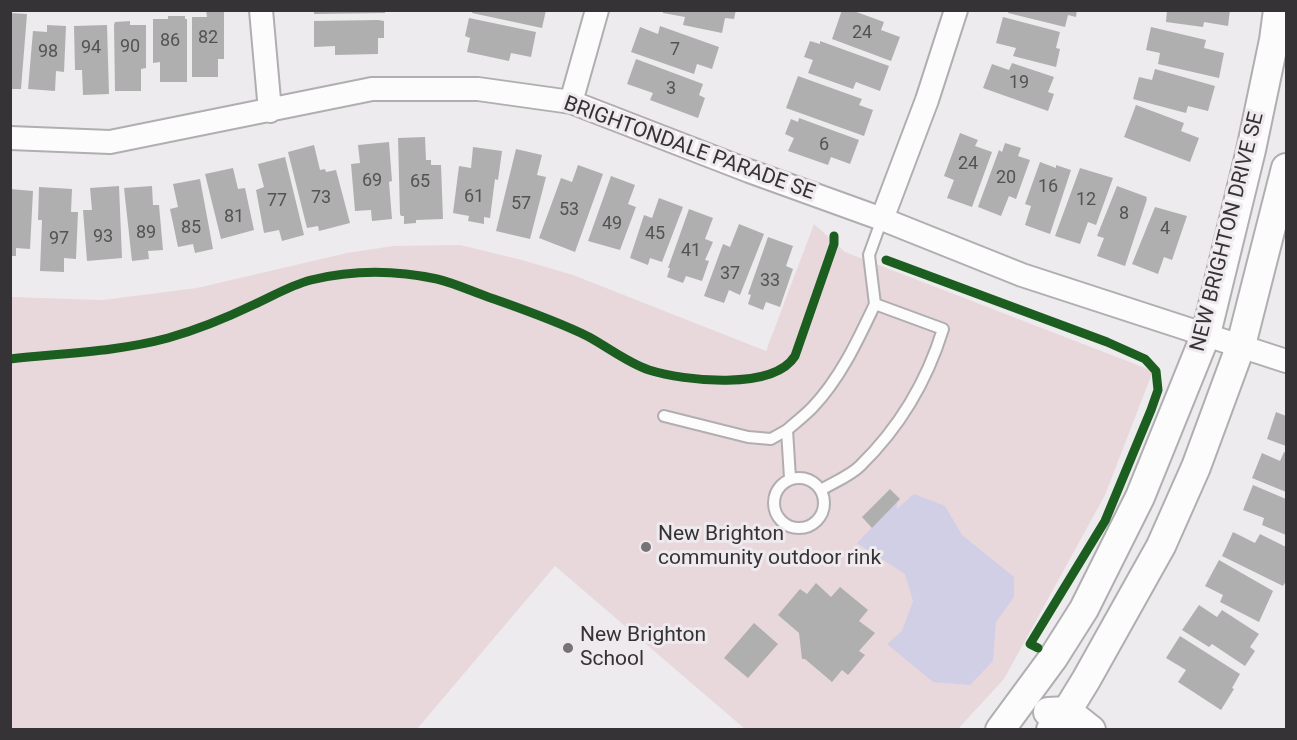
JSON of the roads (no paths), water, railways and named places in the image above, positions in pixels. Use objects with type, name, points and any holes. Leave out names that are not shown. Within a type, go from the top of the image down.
[{"type":"street","points":[[261,10],[270,111]]},
{"type":"street","points":[[571,102],[597,10]]},
{"type":"street","points":[[882,219],[927,100],[956,10]]},
{"type":"street","name":"NEW BRIGHTON DRIVE SE","points":[[1010,724],[1084,609],[1140,497],[1206,334],[1251,150],[1278,10]]},
{"type":"street","name":"BRIGHTONDALE PARADE SE","points":[[10,138],[110,142],[372,89],[478,89],[571,102],[749,171],[882,219],[1022,275],[1287,360]]},
{"type":"street","name":"NEW BRIGHTON DRIVE SE","points":[[1059,720],[1161,546],[1196,467],[1241,345],[1287,168]]},
{"type":"street","points":[[1010,724],[1059,720],[1091,729]]},
{"type":"lane","points":[[664,416],[748,436],[771,439],[787,430],[813,407],[855,346],[875,304],[869,255],[882,219]]},
{"type":"lane","points":[[821,490],[859,467],[889,433],[917,393],[934,358],[944,329],[875,304]]},
{"type":"lane","points":[[787,430],[790,478]]},
{"type":"lane","points":[[790,478],[808,478],[821,490],[824,498],[821,515],[810,526],[794,528],[781,520],[774,506],[777,490],[790,478]]},
{"type":"water","points":[[914,494],[945,506],[962,535],[1014,577],[1014,597],[996,622],[993,661],[970,685],[933,682],[887,644],[902,631],[913,601],[905,574],[857,543],[897,502],[897,509]]},
{"type":"place","name":"New Brighton community outdoor rink","points":[[646,547]]},
{"type":"place","name":"New Brighton School","points":[[568,648]]}]
